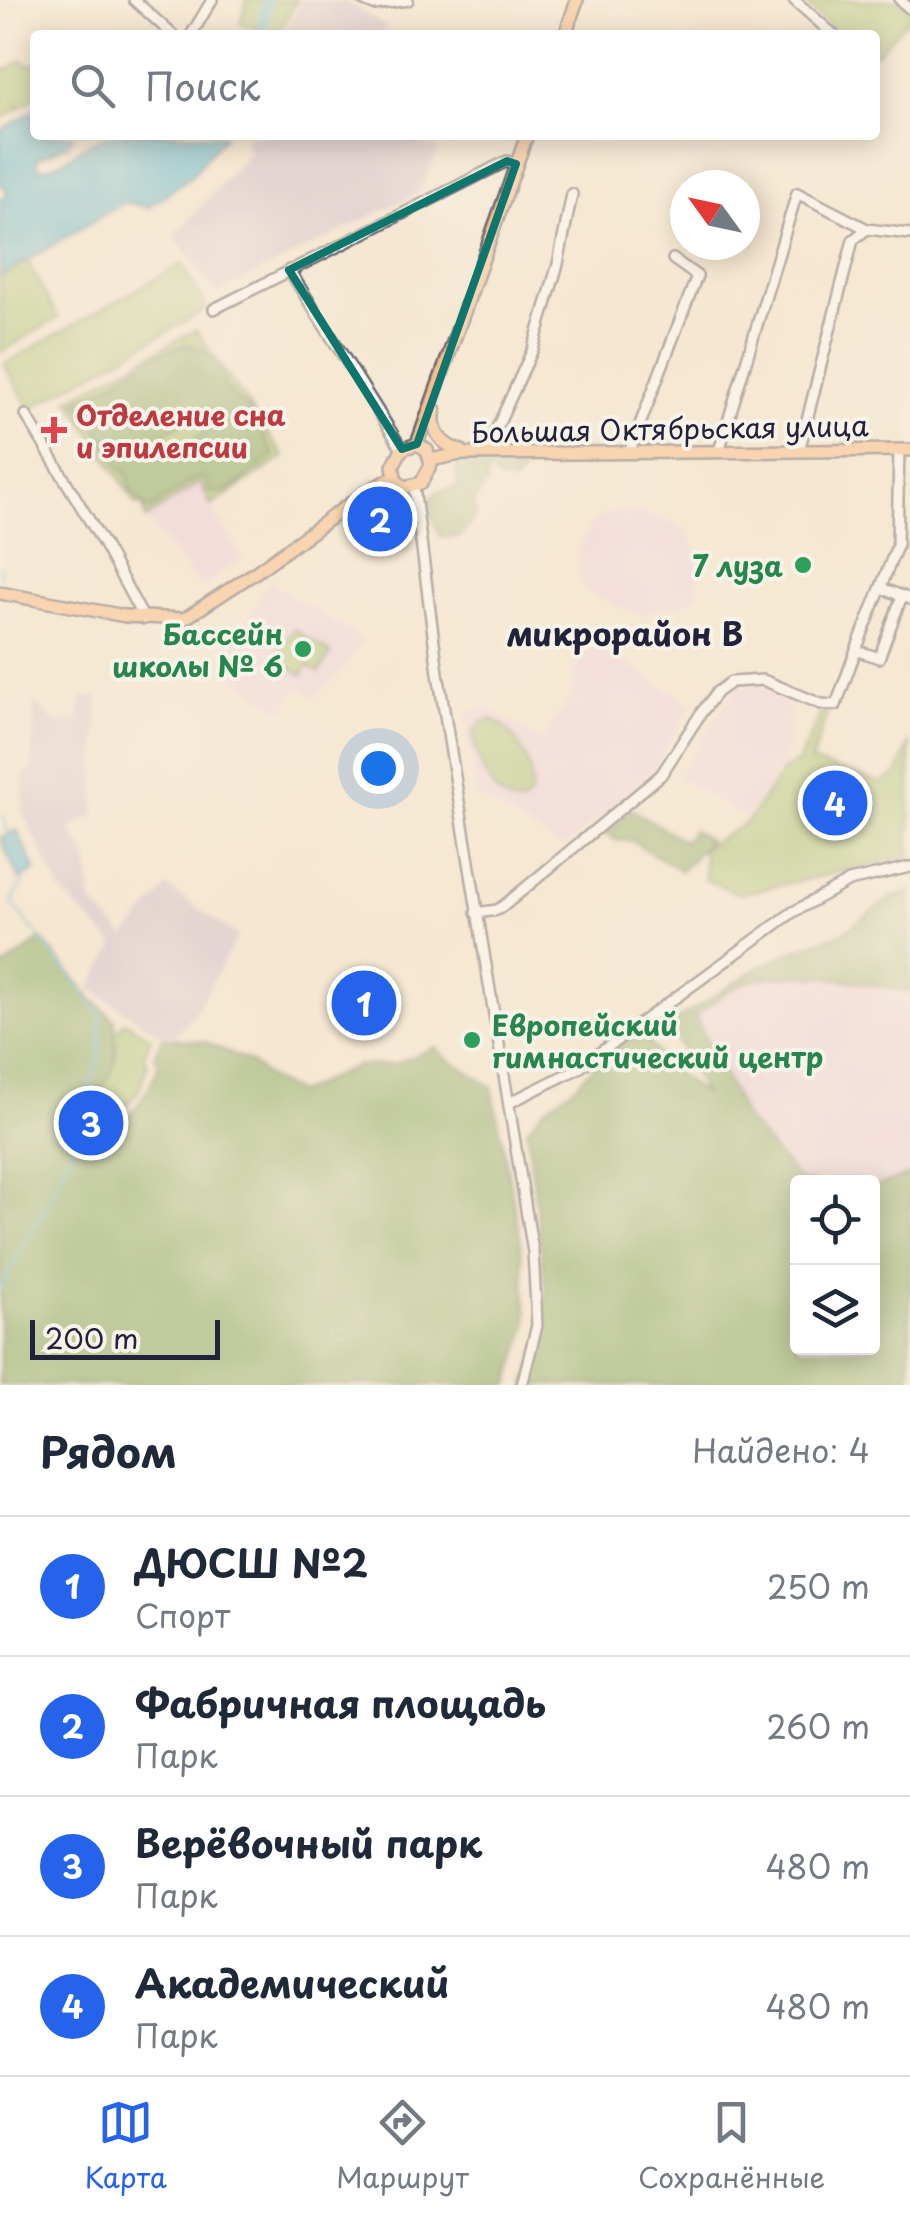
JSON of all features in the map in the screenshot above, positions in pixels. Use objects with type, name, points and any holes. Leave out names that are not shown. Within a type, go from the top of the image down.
[{"type":"main road","points":[[566,30],[578,0]]},
{"type":"main road","points":[[417,444],[525,140]]},
{"type":"main road","points":[[438,384],[440,392],[433,417],[436,432],[447,446],[471,454]]},
{"type":"main road","points":[[417,444],[425,448],[431,460],[423,480],[414,487],[400,485],[394,478],[393,466],[402,449],[417,444]]},
{"type":"main road","name":"Большая Октябрьская улица","points":[[431,460],[471,454],[904,450]]},
{"type":"main road","points":[[0,592],[144,619],[184,619],[366,492],[394,478]]},
{"type":"street","points":[[134,0],[168,30]]},
{"type":"street","points":[[195,30],[212,0]]},
{"type":"street","points":[[362,0],[374,5],[405,0]]},
{"type":"street","points":[[794,0],[828,30]]},
{"type":"street","points":[[900,0],[910,9]]},
{"type":"street","points":[[214,309],[507,161],[516,164]]},
{"type":"street","points":[[719,451],[797,193],[868,228],[910,234]]},
{"type":"street","points":[[486,454],[533,350],[558,264],[572,194]]},
{"type":"street","points":[[798,451],[853,240],[868,228]]},
{"type":"street","points":[[629,453],[697,276],[674,260]]},
{"type":"street","points":[[290,270],[402,449]]},
{"type":"street","points":[[26,414],[144,619]]},
{"type":"street","points":[[476,913],[497,910],[506,904],[661,775],[701,713],[730,682],[762,680],[821,704],[836,705],[898,546],[904,450]]},
{"type":"street","points":[[414,487],[476,913],[537,1292],[537,1325],[522,1385]]},
{"type":"street","points":[[366,492],[396,494],[417,516]]},
{"type":"street","points":[[856,650],[879,658],[906,598],[881,588]]},
{"type":"street","points":[[508,1103],[579,1068],[793,912],[849,881],[910,867]]},
{"type":"highlighted area","points":[[507,161],[516,164],[417,444],[402,449],[289,270]]},
{"type":"shaded area","points":[[302,0],[345,2],[386,26],[384,30],[287,30]]},
{"type":"shaded area","points":[[418,140],[439,151],[419,192],[216,294],[174,236],[250,152],[244,143]]},
{"type":"shaded area","points":[[201,481],[242,559],[202,588],[146,519]]},
{"type":"shaded area","points":[[627,510],[662,518],[687,530],[701,561],[698,598],[640,616],[583,591],[577,566],[578,549],[587,530],[600,516]]},
{"type":"shaded area","points":[[268,581],[363,640],[339,676],[315,697],[300,688],[283,712],[230,676],[224,660]]},
{"type":"shaded area","points":[[593,642],[692,705],[654,769],[566,846],[553,843],[476,795],[465,713],[486,707],[541,741],[576,686],[575,669]]},
{"type":"shaded area","points":[[765,683],[790,691],[786,759],[745,819],[678,776],[737,686]]},
{"type":"shaded area","points":[[99,697],[95,815],[70,828],[89,861],[92,903],[125,937],[167,887],[238,936],[196,1011],[174,1036],[157,1033],[90,988],[115,946],[61,891],[23,814],[23,772],[32,770],[34,703],[57,722],[79,721],[82,698]]},
{"type":"shaded area","points":[[784,976],[863,983],[910,992],[910,1175],[880,1185],[880,1175],[795,1175],[745,1118],[695,1016],[744,982]]},
{"type":"green space","points":[[247,0],[297,0],[280,30],[240,24]]},
{"type":"green space","points":[[800,0],[910,0],[910,17],[880,50],[880,30],[834,30]]},
{"type":"green space","points":[[23,60],[30,64],[30,100],[20,107],[15,101],[19,109],[0,119],[0,73]]},
{"type":"green space","points":[[27,260],[58,318],[1,352],[0,277]]},
{"type":"green space","points":[[182,264],[207,309],[30,409],[4,364]]},
{"type":"green space","points":[[196,330],[284,457],[211,506],[200,482],[146,519],[142,503],[137,505],[69,399]]},
{"type":"green space","points":[[186,344],[200,348],[216,362],[226,389],[248,410],[274,455],[224,492],[210,493],[206,480],[199,476],[149,510],[130,489],[128,475],[76,401],[151,358]],"holes":[[[203,408],[215,426],[174,452],[163,434]]]},
{"type":"green space","points":[[467,457],[527,457],[524,470],[514,483],[499,480],[491,472],[486,474],[488,483],[475,500],[475,515],[460,537],[441,537],[433,521],[430,499],[438,491],[458,487],[456,465]]},
{"type":"green space","points":[[375,493],[397,497],[409,510],[410,548],[402,552],[345,516]]},
{"type":"green space","name":"Бассейн школы № 6","points":[[294,629],[331,653],[319,673],[308,666],[302,675],[275,658]]},
{"type":"green space","points":[[823,708],[828,711],[811,762],[882,783],[898,773],[910,741],[910,857],[739,894],[705,880],[703,849],[747,822],[784,769],[798,762]]},
{"type":"green space","points":[[492,719],[510,733],[526,758],[532,785],[521,804],[502,797],[494,788],[477,754],[473,732],[482,722]]},
{"type":"green space","points":[[632,809],[684,841],[693,830],[709,841],[681,871],[630,840],[617,841],[604,833]]},
{"type":"green space","points":[[910,892],[910,992],[829,978],[766,978],[734,988],[695,1016],[745,1118],[795,1175],[790,1175],[790,1355],[880,1355],[880,1185],[910,1175],[910,1385],[526,1385],[542,1335],[546,1292],[527,1129],[600,1060],[642,1031],[669,1066],[704,1093],[676,1039],[672,1023],[760,966],[841,934],[892,897]]},
{"type":"green space","points":[[42,939],[91,998],[115,1020],[112,1071],[90,1107],[91,1127],[99,1139],[128,1116],[143,1097],[159,1063],[154,1055],[163,1037],[206,1042],[250,1062],[268,1078],[298,1093],[356,1066],[394,1064],[436,1047],[492,1087],[520,1236],[528,1323],[509,1385],[0,1385],[0,970]]},
{"type":"green space","points":[[125,1021],[151,1038],[144,1055],[148,1064],[138,1092],[100,1132],[88,1129],[87,1110],[113,1064],[111,1039]]},
{"type":"water","points":[[30,113],[30,140],[70,140],[37,158],[37,168],[56,164],[96,140],[221,140],[191,176],[148,208],[125,202],[0,277],[0,200],[9,192],[0,184],[0,131]]},
{"type":"water","points":[[17,830],[36,871],[19,879],[0,838]]},
{"type":"waterway","points":[[263,30],[267,0]]},
{"type":"waterway","points":[[0,566],[1,578]]},
{"type":"waterway","points":[[4,816],[8,834]]},
{"type":"waterway","points":[[0,1290],[72,1148],[79,1110],[100,1058],[101,1014],[12,903],[25,876]]},
{"type":"place","name":"Отделение сна и эпилепсии","points":[[54,430]]},
{"type":"place","name":"Фабричная площадь","points":[[380,519]]},
{"type":"place","name":"7 луза","points":[[803,565]]},
{"type":"place","name":"Бассейн школы № 6","points":[[303,649]]},
{"type":"place","name":"Академический","points":[[835,803]]},
{"type":"place","name":"ДЮСШ №2","points":[[364,1003]]},
{"type":"place","name":"Европейский гимнастический центр","points":[[472,1040]]},
{"type":"place","name":"Верёвочный парк","points":[[91,1123]]},
{"type":"district","name":"микрорайон В","points":[[625,633]]}]
